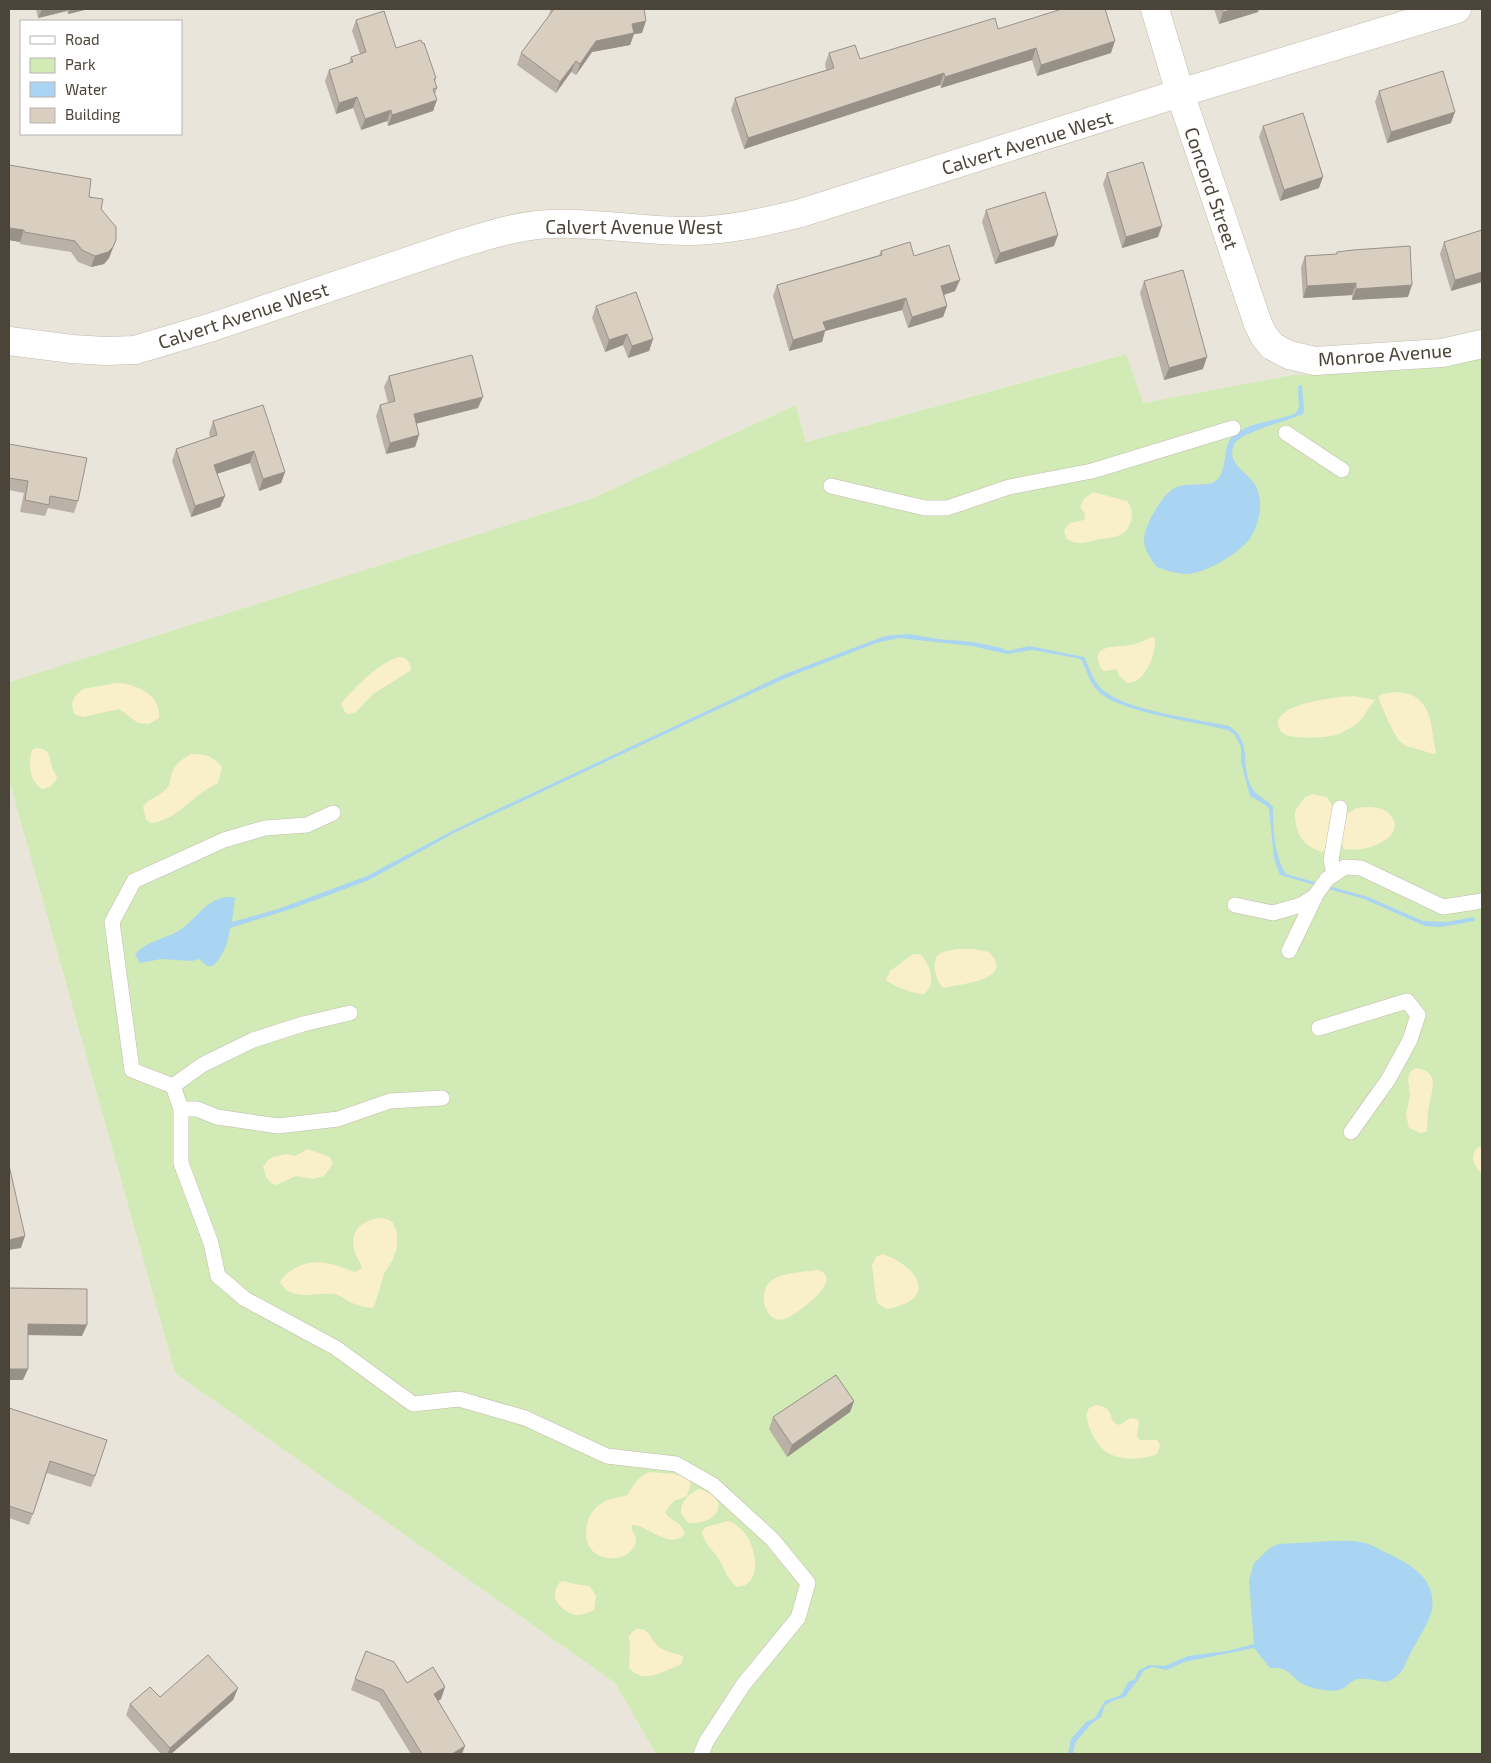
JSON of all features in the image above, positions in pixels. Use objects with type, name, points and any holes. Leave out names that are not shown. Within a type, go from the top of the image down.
[{"type":"street","name":"Concord Street","points":[[1155,9],[1180,93],[1258,324],[1272,346],[1289,355]]},
{"type":"street","name":"Calvert Avenue West","points":[[9,341],[97,350],[135,350],[212,327],[486,235],[537,225],[582,225],[640,230],[694,231],[749,226],[801,213],[1180,93],[1457,9]]},
{"type":"street","name":"Monroe Avenue","points":[[1289,355],[1315,361],[1442,353],[1482,344]]},
{"type":"lane","points":[[831,486],[925,508],[948,508],[1008,486],[1092,472],[1233,428]]},
{"type":"lane","points":[[1286,433],[1342,470]]},
{"type":"lane","points":[[1330,876],[1340,808]]},
{"type":"lane","points":[[173,1086],[132,1070],[112,922],[134,881],[224,840],[264,828],[307,825],[334,813]]},
{"type":"lane","points":[[1290,951],[1317,894],[1330,876],[1345,868],[1361,868],[1443,906],[1482,901]]},
{"type":"lane","points":[[1235,905],[1274,913],[1301,906],[1317,894]]},
{"type":"lane","points":[[1318,1028],[1407,1001],[1418,1015],[1410,1040],[1388,1080],[1351,1132]]},
{"type":"lane","points":[[173,1086],[202,1065],[253,1040],[303,1024],[350,1013]]},
{"type":"lane","points":[[173,1086],[180,1109],[181,1163],[211,1243],[218,1276],[245,1299],[336,1348],[413,1404],[459,1399],[525,1418],[606,1456],[676,1464],[713,1485],[772,1539],[808,1583],[798,1618],[743,1685],[706,1742],[701,1754]]},
{"type":"lane","points":[[180,1109],[197,1109],[217,1117],[278,1126],[338,1119],[390,1101],[442,1098]]},
{"type":"shaded area","points":[[9,9],[1482,9],[1482,344],[1317,375],[1292,375],[1143,403],[1125,354],[806,442],[796,405],[593,498],[9,682]]},
{"type":"shaded area","points":[[9,780],[175,1373],[615,1683],[656,1754],[9,1754]]},
{"type":"green space","points":[[1482,344],[1482,1754],[656,1754],[615,1683],[175,1373],[9,780],[9,682],[593,498],[796,405],[806,442],[1126,354],[1143,403],[1292,375],[1317,375]]},
{"type":"sand","points":[[1093,492],[1127,501],[1132,515],[1130,524],[1124,532],[1115,537],[1083,543],[1070,541],[1066,538],[1064,530],[1070,523],[1084,520],[1085,514],[1080,507],[1084,499]]},
{"type":"sand","points":[[1152,637],[1155,638],[1155,645],[1152,659],[1144,673],[1134,682],[1127,683],[1120,677],[1116,669],[1102,670],[1098,662],[1100,651],[1110,647],[1136,644]]},
{"type":"sand","points":[[402,657],[409,662],[410,671],[373,694],[355,713],[346,714],[342,703],[353,690],[378,668],[395,658]]},
{"type":"sand","points":[[116,683],[131,685],[146,692],[156,703],[159,710],[159,718],[149,724],[138,723],[119,709],[83,717],[74,714],[73,700],[83,689]]},
{"type":"sand","points":[[1396,692],[1412,695],[1424,706],[1432,729],[1436,752],[1434,754],[1406,746],[1398,740],[1378,697],[1382,694]]},
{"type":"sand","points":[[1354,696],[1375,700],[1359,722],[1339,734],[1319,737],[1293,737],[1283,733],[1279,727],[1278,723],[1281,716],[1299,705],[1323,699]]},
{"type":"sand","points":[[36,748],[45,750],[49,754],[52,768],[57,778],[47,788],[42,789],[34,782],[32,777],[31,755],[32,750]]},
{"type":"sand","points":[[191,754],[208,756],[219,763],[222,767],[218,783],[166,819],[151,823],[146,820],[143,807],[145,804],[167,788],[176,766]]},
{"type":"sand","points":[[1312,794],[1327,797],[1335,810],[1325,851],[1323,852],[1310,847],[1305,842],[1296,825],[1295,811],[1305,797]]},
{"type":"sand","points":[[1356,808],[1379,808],[1388,813],[1395,823],[1394,831],[1388,838],[1372,846],[1355,850],[1344,849],[1341,842],[1347,814]]},
{"type":"sand","points":[[957,949],[989,952],[996,961],[996,969],[991,975],[983,979],[944,988],[935,972],[936,958],[942,953]]},
{"type":"sand","points":[[913,954],[920,954],[924,958],[931,974],[930,985],[924,994],[915,993],[893,985],[886,980],[890,971]]},
{"type":"sand","points":[[1416,1068],[1425,1070],[1430,1074],[1433,1085],[1427,1130],[1420,1133],[1409,1128],[1406,1115],[1410,1095],[1408,1079],[1410,1072]]},
{"type":"sand","points":[[1479,1147],[1482,1147],[1482,1173],[1473,1160],[1474,1153]]},
{"type":"sand","points":[[308,1149],[330,1157],[333,1164],[324,1176],[313,1179],[296,1176],[276,1185],[272,1184],[266,1177],[263,1167],[268,1160],[286,1154],[295,1156]]},
{"type":"sand","points":[[377,1218],[387,1219],[393,1223],[397,1232],[397,1248],[384,1274],[374,1307],[368,1308],[352,1303],[338,1295],[291,1293],[280,1282],[285,1275],[305,1264],[326,1263],[355,1272],[362,1268],[353,1243],[355,1232],[366,1222]]},
{"type":"sand","points":[[882,1254],[906,1266],[914,1274],[918,1283],[918,1291],[913,1298],[903,1305],[887,1309],[878,1304],[872,1265],[876,1257]]},
{"type":"sand","points":[[818,1270],[825,1274],[826,1281],[817,1296],[809,1303],[787,1318],[779,1320],[773,1318],[768,1313],[765,1306],[764,1292],[772,1280],[788,1274]]},
{"type":"sand","points":[[1095,1405],[1102,1406],[1109,1411],[1113,1421],[1120,1425],[1130,1418],[1137,1419],[1139,1422],[1137,1437],[1140,1440],[1157,1440],[1160,1447],[1157,1454],[1134,1459],[1118,1457],[1104,1450],[1094,1438],[1086,1415],[1089,1408]]},
{"type":"sand","points":[[650,1472],[674,1474],[688,1478],[691,1484],[687,1496],[674,1501],[665,1512],[680,1525],[685,1534],[672,1540],[632,1525],[632,1530],[636,1537],[633,1549],[617,1558],[598,1555],[588,1544],[586,1537],[586,1529],[591,1514],[605,1501],[627,1495],[639,1479]]},
{"type":"sand","points":[[700,1489],[716,1499],[717,1511],[707,1520],[699,1523],[689,1523],[682,1515],[682,1506],[688,1496]]},
{"type":"sand","points":[[728,1521],[738,1526],[746,1535],[755,1557],[755,1568],[752,1578],[746,1584],[737,1587],[726,1574],[719,1559],[706,1543],[702,1531],[706,1527]]},
{"type":"sand","points":[[564,1581],[590,1586],[596,1596],[594,1610],[575,1615],[567,1612],[555,1597],[557,1587],[560,1582]]},
{"type":"sand","points":[[637,1629],[647,1632],[661,1649],[683,1656],[682,1663],[653,1675],[641,1676],[635,1673],[629,1668],[629,1637]]},
{"type":"water","points":[[1302,385],[1303,414],[1255,431],[1238,440],[1234,445],[1232,451],[1235,462],[1254,483],[1260,499],[1259,518],[1249,540],[1229,557],[1202,571],[1182,574],[1157,567],[1150,558],[1144,540],[1147,527],[1160,502],[1177,487],[1207,484],[1219,478],[1232,437],[1254,425],[1296,413],[1299,407],[1298,386]]},
{"type":"water","points":[[909,634],[973,642],[1008,651],[1029,646],[1084,657],[1092,675],[1103,690],[1128,704],[1229,726],[1237,733],[1244,747],[1246,771],[1252,788],[1273,807],[1277,850],[1286,874],[1368,897],[1423,921],[1447,922],[1474,917],[1475,921],[1441,927],[1425,926],[1364,899],[1280,875],[1274,858],[1269,809],[1250,796],[1241,762],[1241,747],[1234,734],[1228,730],[1122,705],[1098,691],[1088,676],[1082,660],[1076,658],[1033,650],[1007,654],[972,646],[899,638],[876,643],[786,678],[456,832],[369,880],[294,908],[230,928],[225,948],[213,966],[207,966],[199,959],[192,961],[161,959],[140,963],[135,955],[144,946],[180,930],[206,906],[218,899],[235,898],[232,922],[278,909],[367,876],[456,829],[785,674],[885,636]]},
{"type":"water","points":[[1357,1541],[1376,1547],[1403,1561],[1419,1573],[1430,1589],[1432,1609],[1430,1615],[1404,1668],[1392,1680],[1383,1682],[1359,1679],[1344,1688],[1329,1691],[1307,1686],[1287,1671],[1270,1668],[1254,1648],[1184,1662],[1167,1670],[1152,1667],[1143,1671],[1125,1697],[1105,1705],[1101,1717],[1091,1724],[1075,1743],[1073,1754],[1068,1754],[1071,1739],[1086,1722],[1095,1718],[1105,1701],[1121,1695],[1128,1682],[1135,1679],[1138,1671],[1149,1665],[1165,1666],[1188,1656],[1227,1651],[1254,1644],[1249,1580],[1254,1563],[1271,1547],[1279,1544]]},
{"type":"building","points":[[554,9],[644,9],[646,21],[632,24],[634,33],[596,41],[580,64],[576,61],[560,82],[521,53]]},
{"type":"building","points":[[1062,9],[1105,9],[1115,41],[1041,65],[1036,48],[945,77],[944,73],[748,138],[735,98],[834,68],[829,53],[855,45],[860,59],[995,18],[998,29]]},
{"type":"building","points":[[1222,9],[1235,9],[1223,12]]},
{"type":"building","points":[[384,11],[396,48],[421,40],[424,43],[436,78],[434,79],[437,88],[433,89],[437,100],[392,115],[391,110],[365,119],[357,97],[339,103],[329,70],[353,62],[351,57],[366,52],[356,20]]},
{"type":"building","points":[[1443,71],[1455,112],[1391,132],[1379,91]]},
{"type":"building","points":[[1303,113],[1323,177],[1284,190],[1263,126]]},
{"type":"building","points":[[1143,162],[1162,226],[1126,237],[1107,173]]},
{"type":"building","points":[[9,165],[91,179],[89,197],[103,199],[101,209],[116,227],[116,240],[113,247],[108,252],[95,256],[82,250],[75,241],[9,228]]},
{"type":"building","points":[[1045,192],[1058,235],[1000,253],[986,210]]},
{"type":"building","points":[[1482,230],[1482,272],[1455,280],[1444,242]]},
{"type":"building","points":[[910,242],[914,256],[949,245],[960,280],[941,286],[947,306],[912,317],[906,298],[823,322],[826,330],[793,340],[777,285],[882,255],[881,251]]},
{"type":"building","points":[[1410,246],[1412,285],[1356,289],[1356,283],[1307,286],[1305,256]]},
{"type":"building","points":[[1183,270],[1207,357],[1169,368],[1144,281]]},
{"type":"building","points":[[636,292],[653,339],[632,346],[627,334],[609,340],[596,306]]},
{"type":"building","points":[[472,355],[483,397],[414,414],[419,435],[390,443],[380,405],[395,401],[389,376]]},
{"type":"building","points":[[263,405],[285,472],[263,479],[254,451],[214,465],[225,496],[195,506],[176,449],[217,435],[213,421]]},
{"type":"building","points":[[9,444],[87,458],[78,501],[50,496],[49,505],[25,500],[28,481],[9,478]]},
{"type":"building","points":[[9,1165],[25,1236],[9,1240]]},
{"type":"building","points":[[9,1288],[87,1289],[87,1325],[28,1324],[28,1369],[9,1369]]},
{"type":"building","points":[[836,1375],[854,1401],[792,1445],[773,1417]]},
{"type":"building","points":[[9,1408],[107,1440],[95,1476],[50,1461],[33,1514],[9,1506]]},
{"type":"building","points":[[366,1651],[394,1662],[407,1683],[433,1667],[445,1687],[434,1694],[465,1746],[452,1754],[422,1754],[383,1690],[355,1679]]},
{"type":"building","points":[[208,1655],[238,1688],[170,1748],[130,1704],[150,1687],[160,1697]]}]
